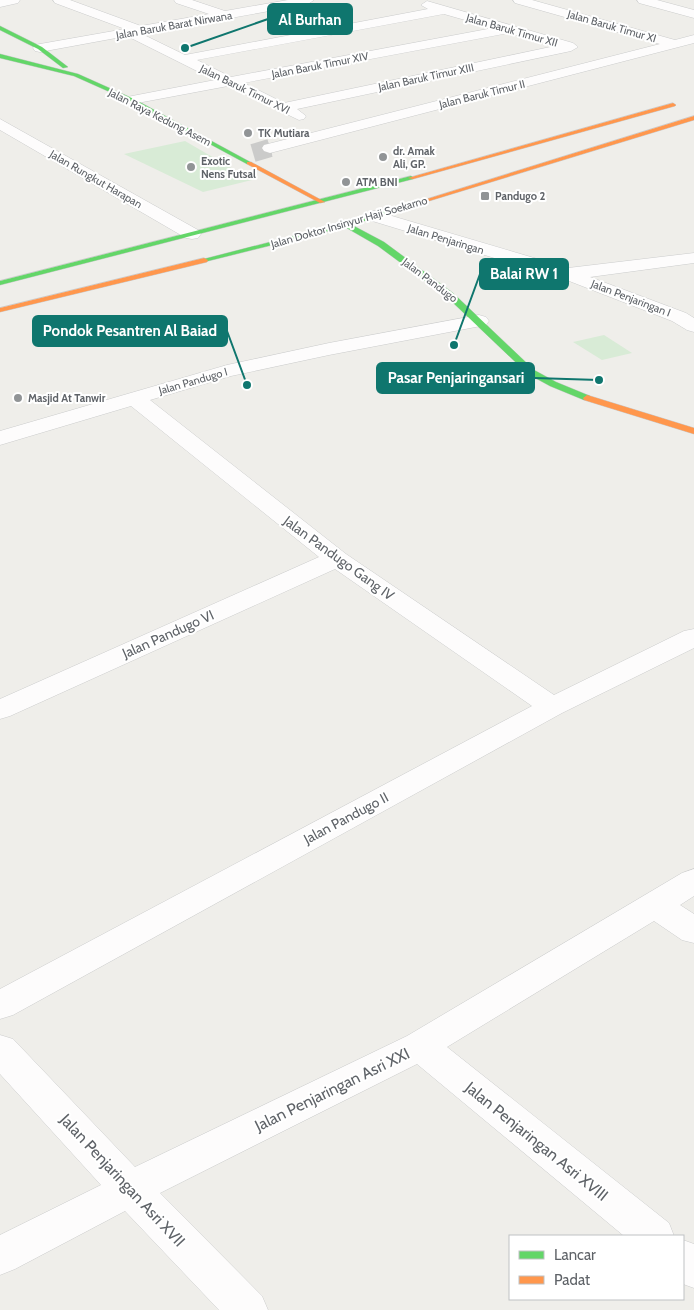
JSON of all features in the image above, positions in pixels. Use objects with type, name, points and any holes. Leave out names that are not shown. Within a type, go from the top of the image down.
[{"type":"main road","name":"Jalan Raya Kedung Asem","points":[[0,28],[40,48],[76,75]]},
{"type":"main road","name":"Jalan Raya Kedung Asem","points":[[0,56],[76,75],[132,100],[322,202]]},
{"type":"main road","name":"Jalan Doktor Insinyur Haji Soekarno","points":[[0,283],[516,152],[670,106],[690,108]]},
{"type":"main road","name":"Jalan Doktor Insinyur Haji Soekarno","points":[[0,310],[346,225],[690,108]]},
{"type":"main road","name":"Jalan Pandugo","points":[[346,225],[381,244],[450,295],[531,372],[552,384],[592,400],[694,431]]},
{"type":"street","points":[[0,3],[14,0]]},
{"type":"street","name":"Jalan Baruk Timur XVI","points":[[59,0],[136,32],[183,59],[332,132]]},
{"type":"street","points":[[180,0],[225,16]]},
{"type":"street","name":"Jalan Baruk Barat Nirwana","points":[[40,48],[225,16],[304,0]]},
{"type":"street","name":"Jalan Baruk Timur XI","points":[[519,0],[676,44]]},
{"type":"street","points":[[643,0],[694,14]]},
{"type":"street","name":"Jalan Baruk Timur XII","points":[[418,2],[614,60]]},
{"type":"street","points":[[183,59],[444,10]]},
{"type":"street","name":"Jalan Baruk Timur XIV","points":[[132,100],[508,29]]},
{"type":"street","name":"Jalan Baruk Timur II","points":[[270,148],[694,39]]},
{"type":"street","name":"Jalan Baruk Timur XIII","points":[[282,108],[580,50]]},
{"type":"street","name":"Jalan Rungkut Harapan","points":[[0,124],[192,234]]},
{"type":"street","points":[[0,139],[19,135]]},
{"type":"street","points":[[237,157],[253,153]]},
{"type":"street","name":"Jalan Penjaringan","points":[[376,216],[462,244],[567,274],[694,258]]},
{"type":"street","name":"Jalan Penjaringan I","points":[[567,274],[679,316],[694,326]]},
{"type":"street","name":"Jalan Pandugo I","points":[[0,438],[227,371],[329,349],[479,321]]},
{"type":"street","name":"Jalan Pandugo Gang IV","points":[[134,398],[337,559],[552,707]]},
{"type":"street","name":"Jalan Pandugo VI","points":[[0,710],[337,559]]},
{"type":"street","name":"Jalan Pandugo II","points":[[0,1005],[552,707],[694,637]]},
{"type":"street","name":"Jalan Penjaringan Asri XXI","points":[[0,1256],[130,1189],[420,1046],[694,881]]},
{"type":"street","points":[[655,905],[694,931]]},
{"type":"street","name":"Jalan Penjaringan Asri XVIII","points":[[420,1046],[653,1235]]},
{"type":"street","name":"Jalan Penjaringan Asri XVII","points":[[0,1048],[130,1189],[247,1310]]},
{"type":"street","points":[[684,1261],[694,1269]]},
{"type":"green space","name":"Exotic Nens Futsal","points":[[185,141],[252,180],[203,192],[124,154]]},
{"type":"green space","points":[[604,335],[632,353],[602,360],[573,342]]},
{"type":"tunnel","points":[[253,153],[270,148],[267,149]]},
{"type":"traffic: fast","points":[[0,28],[40,48],[65,67]]},
{"type":"traffic: fast","points":[[0,56],[76,75],[132,100],[249,163]]},
{"type":"traffic: fast","points":[[0,283],[411,178]]},
{"type":"traffic: fast","points":[[204,260],[346,225],[414,204]]},
{"type":"traffic: fast","points":[[346,225],[381,244],[450,295],[531,372],[553,384],[587,398]]},
{"type":"traffic: slow","points":[[411,178],[673,105]]},
{"type":"traffic: slow","points":[[414,204],[694,118]]},
{"type":"traffic: slow","points":[[249,163],[322,202]]},
{"type":"traffic: slow","points":[[0,310],[204,260]]},
{"type":"traffic: slow","points":[[587,398],[694,431]]},
{"type":"place","name":"Al Burhan","points":[[185,48]]},
{"type":"place","name":"TK Mutiara","points":[[248,133]]},
{"type":"place","name":"dr. Amak Ali, GP.","points":[[383,157]]},
{"type":"place","name":"Exotic Nens Futsal","points":[[191,167]]},
{"type":"place","name":"ATM BNI","points":[[346,182]]},
{"type":"place","name":"Pandugo 2","points":[[485,196]]},
{"type":"place","name":"Balai RW 1","points":[[454,345]]},
{"type":"place","name":"Pasar Penjaringansari","points":[[599,380]]},
{"type":"place","name":"Pondok Pesantren Al Baiad","points":[[247,385]]},
{"type":"place","name":"Masjid At Tanwir","points":[[18,398]]}]
